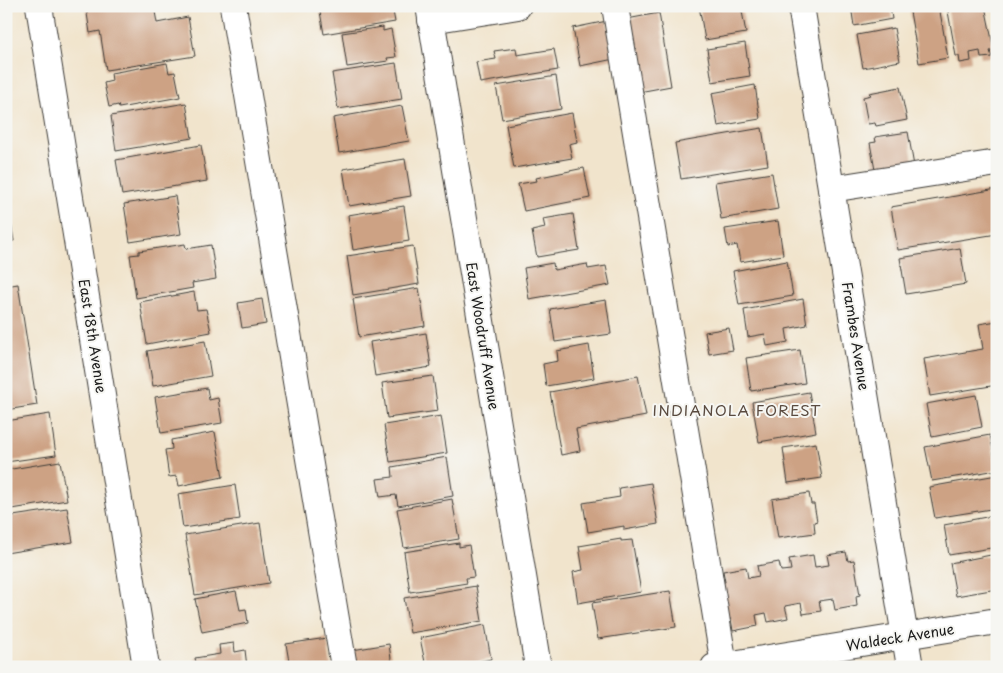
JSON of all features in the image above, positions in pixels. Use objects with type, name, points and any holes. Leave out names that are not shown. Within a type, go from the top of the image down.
[{"type":"street","name":"East 18th Avenue","points":[[39,6],[146,667]]},
{"type":"street","points":[[233,6],[344,667]]},
{"type":"street","points":[[430,13],[518,6]]},
{"type":"street","points":[[615,6],[719,666]]},
{"type":"street","name":"Frambes Avenue","points":[[801,6],[910,667]]},
{"type":"street","name":"East Woodruff Avenue","points":[[430,13],[538,667]]},
{"type":"street","points":[[831,189],[997,162]]},
{"type":"street","name":"Waldeck Avenue","points":[[719,666],[997,621]]},
{"type":"building","points":[[154,6],[157,23],[188,17],[195,56],[106,70],[100,31],[90,33],[86,7]]},
{"type":"building","points":[[319,6],[392,6],[395,22],[324,34]]},
{"type":"building","points":[[699,6],[741,6],[746,33],[705,40]]},
{"type":"building","points":[[851,6],[890,6],[892,19],[854,26]]},
{"type":"building","points":[[909,6],[939,6],[948,58],[919,63]]},
{"type":"building","points":[[947,6],[985,6],[994,50],[990,51],[992,57],[981,58],[980,51],[970,53],[971,61],[960,63],[959,56],[956,56]]},
{"type":"building","points":[[659,13],[671,86],[639,92],[627,19]]},
{"type":"building","points":[[607,21],[614,59],[580,66],[573,28]]},
{"type":"building","points":[[383,27],[383,31],[391,29],[396,57],[387,58],[388,61],[347,67],[342,33]]},
{"type":"building","points":[[894,28],[900,61],[863,68],[857,35]]},
{"type":"building","points":[[745,43],[750,76],[712,82],[707,49]]},
{"type":"building","points":[[516,48],[517,55],[554,49],[558,70],[480,83],[476,62],[496,59],[494,51]]},
{"type":"building","points":[[167,63],[169,73],[175,72],[180,97],[119,108],[118,105],[109,107],[104,83],[112,81],[111,73]]},
{"type":"building","points":[[396,63],[402,99],[338,109],[332,73]]},
{"type":"building","points":[[556,76],[561,109],[502,119],[496,86]]},
{"type":"building","points":[[755,85],[760,119],[718,126],[712,93]]},
{"type":"building","points":[[900,87],[907,120],[876,126],[875,123],[868,124],[863,97],[871,95],[869,93]]},
{"type":"building","points":[[186,103],[192,138],[116,151],[111,116]]},
{"type":"building","points":[[402,106],[409,141],[339,153],[333,118]]},
{"type":"building","points":[[572,113],[577,142],[569,144],[572,158],[514,168],[506,125]]},
{"type":"building","points":[[762,128],[768,165],[681,179],[675,143]]},
{"type":"building","points":[[908,132],[914,166],[875,170],[870,143],[876,142],[875,137]]},
{"type":"building","points":[[201,145],[207,181],[122,195],[116,160]]},
{"type":"building","points":[[405,159],[411,196],[349,206],[343,169]]},
{"type":"building","points":[[584,168],[590,198],[524,211],[518,184],[537,181],[536,178]]},
{"type":"building","points":[[772,173],[778,209],[721,219],[715,182]]},
{"type":"building","points":[[997,189],[997,234],[898,250],[891,207]]},
{"type":"building","points":[[175,196],[181,234],[130,242],[124,204]]},
{"type":"building","points":[[6,198],[14,241],[6,242]]},
{"type":"building","points":[[404,206],[409,241],[353,250],[348,215]]},
{"type":"building","points":[[573,214],[579,250],[537,257],[532,231],[545,228],[543,219]]},
{"type":"building","points":[[778,221],[783,255],[740,262],[737,245],[728,247],[725,229]]},
{"type":"building","points":[[185,244],[186,249],[211,245],[216,279],[192,283],[193,288],[136,298],[130,255],[139,254],[139,251]]},
{"type":"building","points":[[413,246],[419,284],[353,295],[347,256]]},
{"type":"building","points":[[960,248],[966,284],[906,294],[900,258]]},
{"type":"building","points":[[787,261],[793,296],[739,305],[733,271]]},
{"type":"building","points":[[553,263],[554,270],[587,264],[588,269],[606,266],[610,285],[529,299],[524,268]]},
{"type":"building","points":[[18,284],[37,405],[6,410],[6,286]]},
{"type":"building","points":[[419,288],[425,326],[359,337],[353,299]]},
{"type":"building","points":[[194,292],[197,310],[206,309],[211,332],[147,344],[140,302]]},
{"type":"building","points":[[262,299],[266,324],[242,328],[238,303]]},
{"type":"building","points":[[803,299],[807,325],[786,329],[788,342],[767,346],[765,334],[748,337],[744,310]]},
{"type":"building","points":[[606,300],[611,334],[555,342],[550,309]]},
{"type":"building","points":[[997,321],[997,385],[930,396],[924,359],[983,349],[979,324]]},
{"type":"building","points":[[729,328],[733,350],[709,354],[705,332]]},
{"type":"building","points":[[426,333],[431,367],[375,376],[370,342]]},
{"type":"building","points":[[205,341],[211,376],[153,386],[147,351]]},
{"type":"building","points":[[589,345],[594,378],[546,386],[543,364],[558,361],[557,351]]},
{"type":"building","points":[[800,350],[805,383],[751,391],[746,358]]},
{"type":"building","points":[[433,376],[438,411],[387,418],[382,383]]},
{"type":"building","points":[[638,376],[646,416],[576,429],[580,451],[561,455],[550,392]]},
{"type":"building","points":[[207,388],[209,400],[218,398],[222,423],[161,433],[155,397]]},
{"type":"building","points":[[809,392],[816,432],[759,442],[752,402]]},
{"type":"building","points":[[976,395],[982,427],[932,437],[926,404]]},
{"type":"building","points":[[50,414],[56,455],[6,462],[6,421]]},
{"type":"building","points":[[441,416],[447,453],[390,462],[384,425]]},
{"type":"building","points":[[215,432],[223,477],[179,486],[177,476],[169,477],[165,450],[172,449],[171,440]]},
{"type":"building","points":[[990,435],[997,470],[932,481],[925,447]]},
{"type":"building","points":[[816,443],[822,478],[788,483],[783,448]]},
{"type":"building","points":[[447,457],[453,496],[398,506],[396,495],[380,497],[377,479],[393,477],[392,467]]},
{"type":"building","points":[[60,461],[67,500],[6,510],[6,470]]},
{"type":"building","points":[[997,475],[997,508],[935,518],[929,487]]},
{"type":"building","points":[[651,483],[658,524],[624,530],[624,526],[588,532],[583,503],[620,497],[619,488]]},
{"type":"building","points":[[235,485],[240,519],[183,528],[178,494]]},
{"type":"building","points":[[809,493],[811,504],[814,504],[817,521],[814,522],[815,533],[778,538],[772,499]]},
{"type":"building","points":[[452,499],[459,539],[404,548],[397,509]]},
{"type":"building","points":[[67,508],[73,542],[6,553],[6,517]]},
{"type":"building","points":[[997,515],[997,547],[949,555],[944,525]]},
{"type":"building","points":[[260,523],[269,583],[195,595],[185,535]]},
{"type":"building","points":[[621,539],[621,541],[632,540],[641,592],[578,603],[573,572],[583,570],[579,546]]},
{"type":"building","points":[[459,543],[459,547],[469,545],[474,577],[466,578],[467,583],[410,592],[404,552]]},
{"type":"building","points":[[846,552],[848,561],[854,560],[860,595],[856,596],[857,606],[835,610],[833,599],[819,601],[821,611],[803,614],[801,603],[785,606],[788,618],[768,622],[766,613],[756,615],[758,626],[733,631],[731,619],[724,620],[717,583],[725,582],[723,571],[746,567],[748,578],[759,576],[757,566],[779,562],[781,571],[791,570],[789,559],[813,555],[815,567],[829,565],[827,555]]},
{"type":"building","points":[[996,554],[997,589],[956,596],[950,563]]},
{"type":"building","points":[[476,586],[482,621],[410,633],[404,598]]},
{"type":"building","points":[[236,591],[240,610],[246,609],[248,623],[202,632],[195,599]]},
{"type":"building","points":[[670,591],[676,627],[598,639],[592,603]]},
{"type":"building","points":[[485,625],[491,659],[453,667],[426,667],[420,638]]},
{"type":"building","points":[[327,638],[331,667],[290,667],[286,644]]},
{"type":"building","points":[[234,643],[235,652],[245,650],[247,667],[197,667],[195,658],[220,654],[219,645]]},
{"type":"building","points":[[389,644],[392,667],[355,667],[352,650]]},
{"type":"district","name":"INDIANOLA FOREST","points":[[737,409]]}]
